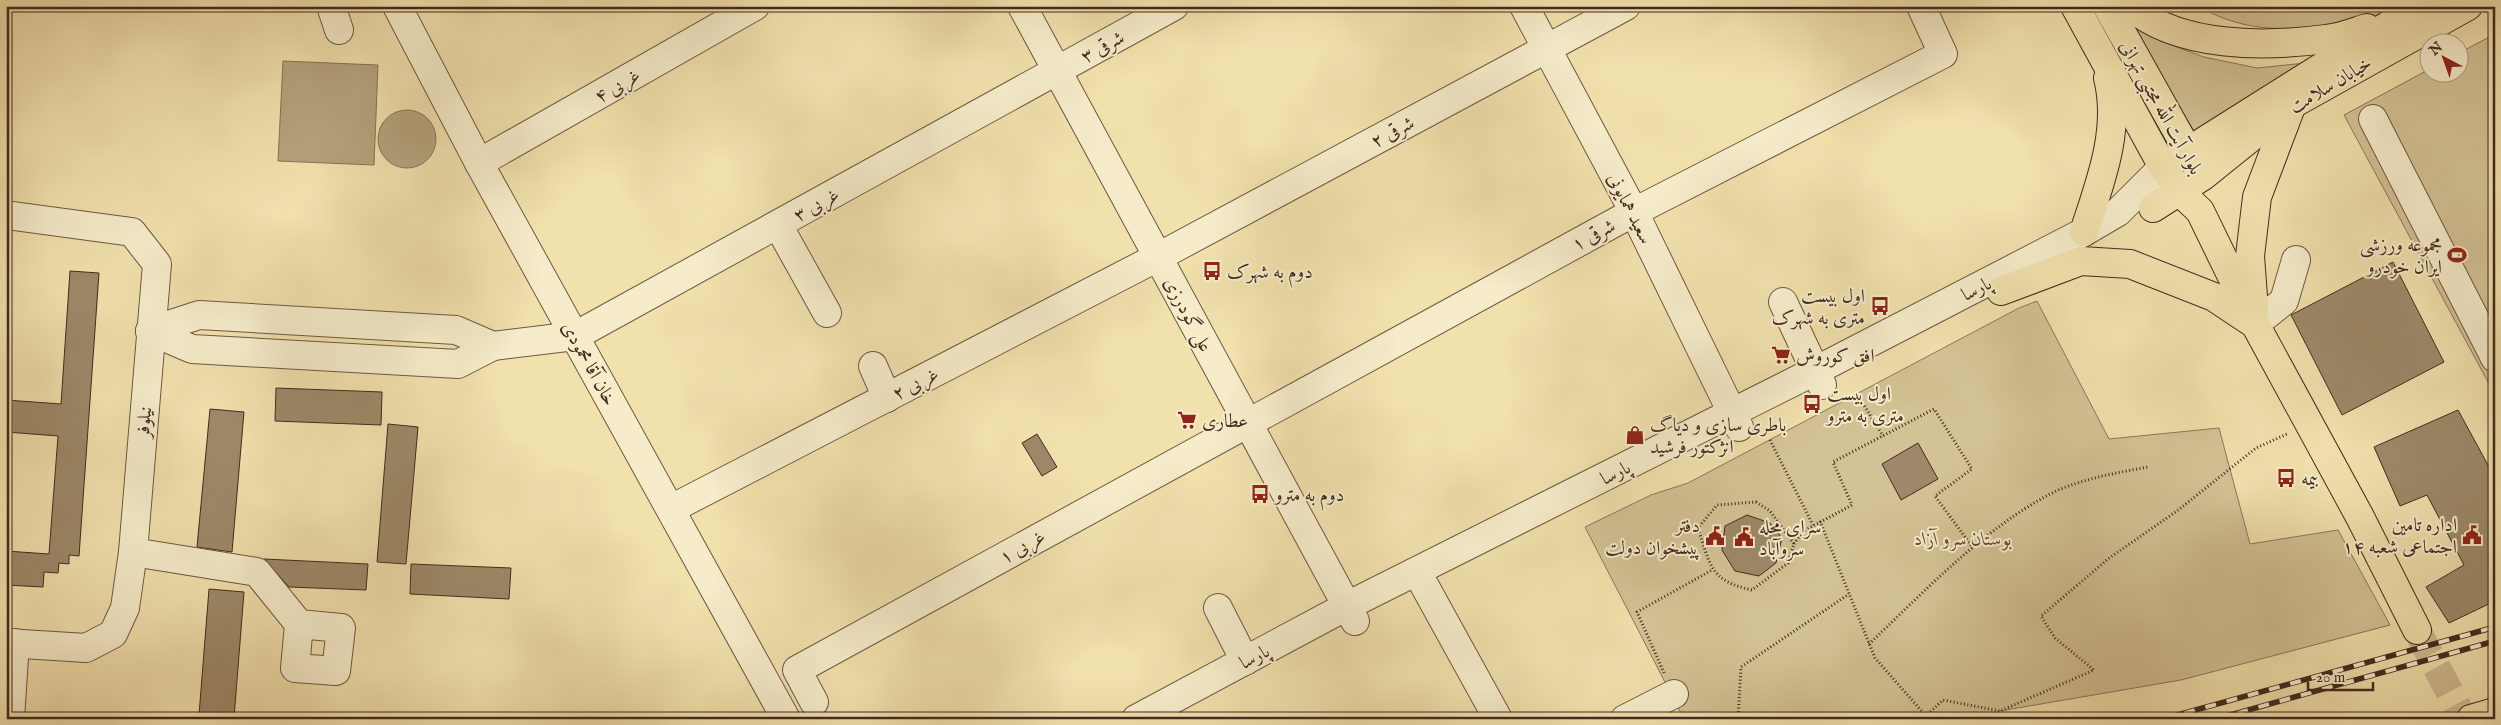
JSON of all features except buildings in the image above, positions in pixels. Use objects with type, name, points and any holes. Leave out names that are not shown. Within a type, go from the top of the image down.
[{"type":"main road","name":"بلوار آیت الله مجتبی تهرانی","points":[[2075,6],[2162,167],[2180,192],[2200,211]]},
{"type":"main road","name":"بلوار آیت الله مجتبی تهرانی","points":[[2106,6],[2202,176],[2200,211]]},
{"type":"main road","points":[[2130,6],[2138,14],[2185,36],[2253,43],[2327,39],[2395,21]]},
{"type":"main road","name":"خیابان سلامت","points":[[2162,167],[2422,6]]},
{"type":"main road","name":"خیابان سلامت","points":[[2153,208],[2202,176],[2291,106],[2468,6]]},
{"type":"main road","points":[[2084,232],[2106,162],[2111,127],[2112,94],[2103,57]]},
{"type":"main road","points":[[2255,324],[2250,256],[2257,197],[2291,106]]},
{"type":"main road","points":[[2200,211],[2255,324],[2360,517],[2418,630]]},
{"type":"main road","points":[[2001,291],[2081,261],[2130,264],[2214,297],[2255,324]]},
{"type":"main road","points":[[2471,719],[2495,712]]},
{"type":"street","name":"خان آقا محمودی","points":[[397,6],[479,163],[786,719]]},
{"type":"street","name":"۴ غربی","points":[[479,163],[755,6]]},
{"type":"street","name":"علی گودرزی","points":[[1022,6],[1351,614]]},
{"type":"street","name":"۳ شرقی","points":[[1057,71],[1174,6]]},
{"type":"street","name":"سعید همایونی","points":[[1524,6],[1634,212],[1735,420]]},
{"type":"street","name":"۲ شرقی","points":[[1158,257],[1626,6]]},
{"type":"street","name":"۱ شرقی","points":[[1247,422],[1634,212],[1943,54],[1921,6]]},
{"type":"street","name":"۳ غربی","points":[[575,336],[1057,71]]},
{"type":"street","points":[[2373,119],[2495,358]]},
{"type":"street","name":"پارسا","points":[[1819,378],[2118,212],[2162,167]]},
{"type":"street","name":"پارسا","points":[[1136,719],[1245,661],[1351,614],[1819,378],[2001,291],[2153,208]]},
{"type":"street","name":"نیلوفر","points":[[6,215],[132,232],[157,264],[132,552],[125,608],[114,634],[86,648],[11,643]]},
{"type":"street","points":[[778,225],[827,313]]},
{"type":"street","name":"۲ غربی","points":[[671,509],[1158,257]]},
{"type":"street","points":[[2255,324],[2284,301],[2296,260]]},
{"type":"street","points":[[1783,302],[1819,378]]},
{"type":"street","points":[[150,331],[199,315],[456,330],[493,346],[575,336]]},
{"type":"street","points":[[873,366],[886,398]]},
{"type":"street","name":"۱ غربی","points":[[814,702],[797,670],[1247,422]]},
{"type":"street","points":[[132,552],[257,572],[299,624]]},
{"type":"street","points":[[1420,579],[1498,719]]},
{"type":"street","points":[[1218,608],[1245,661]]},
{"type":"street","name":"پارسا","points":[[1173,719],[1351,614]]},
{"type":"street","points":[[10,719],[11,643]]},
{"type":"street","points":[[1625,719],[1674,694]]},
{"type":"path","points":[[1858,394],[1883,436]]},
{"type":"path","points":[[1794,544],[1770,511],[1756,502],[1717,505],[1698,528],[1712,570],[1731,586],[1752,590],[1788,563],[1794,544],[1802,532],[1852,505],[1833,462],[1934,409],[1972,468],[1935,496],[1973,548]]},
{"type":"path","points":[[1820,521],[1875,658],[1926,716],[1943,700],[2000,711],[2094,670],[2055,638],[2041,616],[2108,559],[2177,510],[2256,448],[2308,424]]},
{"type":"path","points":[[1770,440],[1814,525]]},
{"type":"path","points":[[1869,644],[1989,534],[2051,494],[2106,475],[2148,467]]},
{"type":"path","points":[[1674,694],[1637,612],[1712,570]]},
{"type":"path","points":[[1738,719],[1741,667],[1849,594]]},
{"type":"green space","points":[[2198,6],[2402,6],[2382,15],[2368,18],[2309,28],[2290,29],[2252,26],[2234,22]]},
{"type":"green space","points":[[2122,10],[2158,40],[2204,57],[2257,68],[2325,61],[2194,131]]},
{"type":"green space","name":"مجموعه ورزشی ایران خودرو","points":[[2495,34],[2495,395],[2344,115],[2418,75],[2418,82],[2468,82],[2468,48]]},
{"type":"green space","name":"بوستان سرو آزاد","points":[[2037,301],[2109,439],[2219,428],[2250,544],[2338,530],[2390,625],[2181,680],[2000,711],[1977,719],[1684,719],[1585,527],[1651,495],[1688,483],[2019,308]]},
{"type":"shaded area","points":[[283,61],[378,65],[374,165],[278,161]]},
{"type":"shaded area","points":[[407,110],[418,112],[431,123],[436,139],[434,150],[423,163],[407,168],[396,166],[383,155],[378,139],[380,128],[391,115]]},
{"type":"tunnel","points":[[2417,630],[2464,719]]},
{"type":"railway","points":[[2163,719],[2495,627]]},
{"type":"railway","points":[[2216,719],[2495,641]]},
{"type":"place","name":"مجموعه ورزشی ایران خودرو","points":[[2457,255]]},
{"type":"place","name":"دوم به شهرک","points":[[1212,271]]},
{"type":"place","name":"اول بیست متری به شهرک","points":[[1880,306]]},
{"type":"place","name":"افق کوروش","points":[[1781,355]]},
{"type":"place","name":"اول بیست متری به مترو","points":[[1812,404]]},
{"type":"place","name":"عطاری","points":[[1187,420]]},
{"type":"place","name":"باطری سازی و دیاگ انژکتور فرشید","points":[[1635,435]]},
{"type":"place","name":"بیمه","points":[[2286,478]]},
{"type":"place","name":"دوم به مترو","points":[[1260,494]]},
{"type":"place","name":"اداره تامین اجتماعی شعبه ۱۴","points":[[2472,535]]},
{"type":"place","name":"دفتر پیشخوان دولت","points":[[1715,536]]},
{"type":"place","name":"سرای محله سروآباد","points":[[1744,537]]}]
